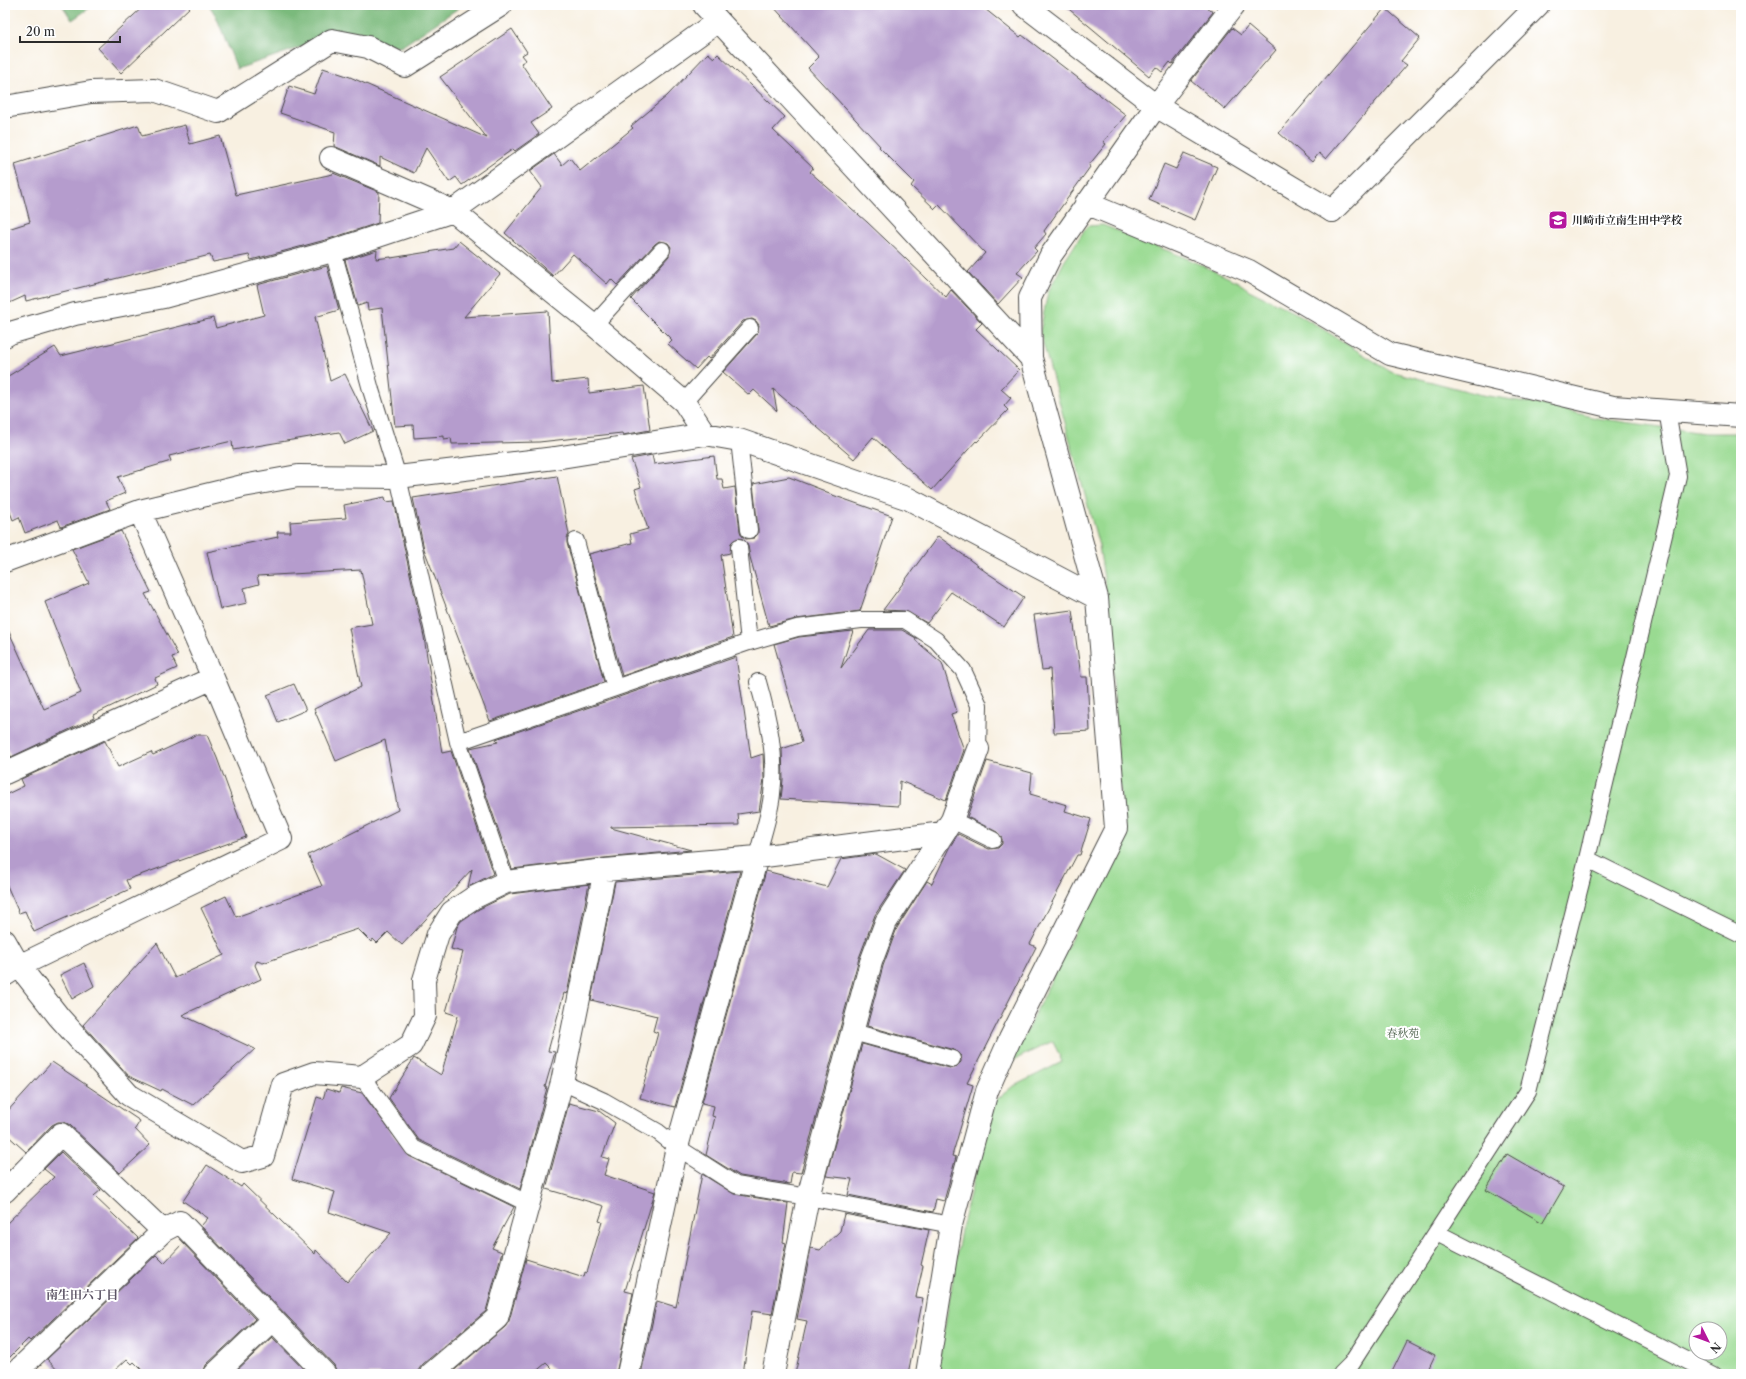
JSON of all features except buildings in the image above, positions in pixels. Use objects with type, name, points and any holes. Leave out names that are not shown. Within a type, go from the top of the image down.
[{"type":"street","points":[[5,107],[91,92],[154,90],[218,112],[332,40],[368,47],[405,66],[501,5]]},
{"type":"street","points":[[1024,5],[1156,106],[1332,212],[1538,5]]},
{"type":"street","points":[[927,1374],[951,1225],[988,1091],[1010,1039],[1116,828],[1098,598],[1031,358],[1030,298],[1051,255],[1086,204],[1156,106],[1234,5]]},
{"type":"street","points":[[5,336],[10,333],[75,314],[164,297],[333,251],[453,211],[711,13],[1031,358]]},
{"type":"street","points":[[331,158],[453,211],[594,324],[684,402],[705,434]]},
{"type":"street","points":[[1086,204],[1249,271],[1390,354],[1613,407],[1741,416]]},
{"type":"street","points":[[5,561],[140,511],[243,486],[298,476],[398,477],[555,458],[705,434],[739,440],[909,499],[1098,598]]},
{"type":"street","points":[[12,970],[281,839],[214,678],[140,511]]},
{"type":"street","points":[[5,773],[214,678]]},
{"type":"street","points":[[772,1374],[808,1197],[871,962],[886,922],[948,826],[978,749]]},
{"type":"street","points":[[5,941],[12,970],[59,1017],[129,1095],[242,1162],[263,1156],[283,1084],[314,1073],[362,1077],[411,1045],[425,1016],[424,980],[438,934],[452,912],[473,898],[506,882],[605,870],[757,857],[948,826]]},
{"type":"street","points":[[628,1374],[677,1147],[757,857]]},
{"type":"street","points":[[431,1374],[497,1318],[562,1082],[605,870]]},
{"type":"street","points":[[5,1191],[61,1134],[163,1231]]},
{"type":"street","points":[[14,1374],[163,1231],[180,1222],[325,1374]]},
{"type":"street","points":[[215,1374],[273,1320]]},
{"type":"lane","points":[[594,324],[662,250]]},
{"type":"lane","points":[[333,251],[371,390],[398,477],[458,742],[506,882]]},
{"type":"lane","points":[[684,402],[750,328]]},
{"type":"lane","points":[[1341,1374],[1351,1364],[1528,1092],[1587,859],[1678,476],[1667,410]]},
{"type":"lane","points":[[739,440],[749,530]]},
{"type":"lane","points":[[576,541],[615,688]]},
{"type":"lane","points":[[739,547],[749,642]]},
{"type":"lane","points":[[458,742],[749,642],[797,628],[861,620],[906,620],[936,640],[963,670],[979,705],[978,749]]},
{"type":"lane","points":[[757,857],[772,794],[773,758],[766,712],[758,682]]},
{"type":"lane","points":[[948,826],[993,840]]},
{"type":"lane","points":[[1587,859],[1741,935]]},
{"type":"lane","points":[[853,1032],[952,1059]]},
{"type":"lane","points":[[362,1077],[413,1148],[528,1204]]},
{"type":"lane","points":[[562,1082],[604,1101],[658,1132],[677,1147],[736,1186],[808,1197],[951,1225]]},
{"type":"lane","points":[[1437,1233],[1714,1374]]},
{"type":"green space","points":[[62,5],[94,5],[72,20]]},
{"type":"green space","points":[[209,5],[463,5],[401,47],[331,37],[237,69],[216,16]]},
{"type":"green space","name":"春秋苑","points":[[1103,225],[1186,258],[1238,282],[1249,290],[1300,315],[1390,371],[1482,395],[1550,406],[1596,418],[1704,433],[1741,433],[1741,1374],[937,1374],[962,1224],[995,1101],[1012,1087],[1062,1062],[1053,1041],[1012,1061],[1123,832],[1108,604],[1099,546],[1040,332],[1048,292],[1064,262],[1087,226]]},
{"type":"place","name":"川崎市立南生田中学校","points":[[1558,220]]},
{"type":"district","name":"南生田六丁目","points":[[82,1294]]}]
